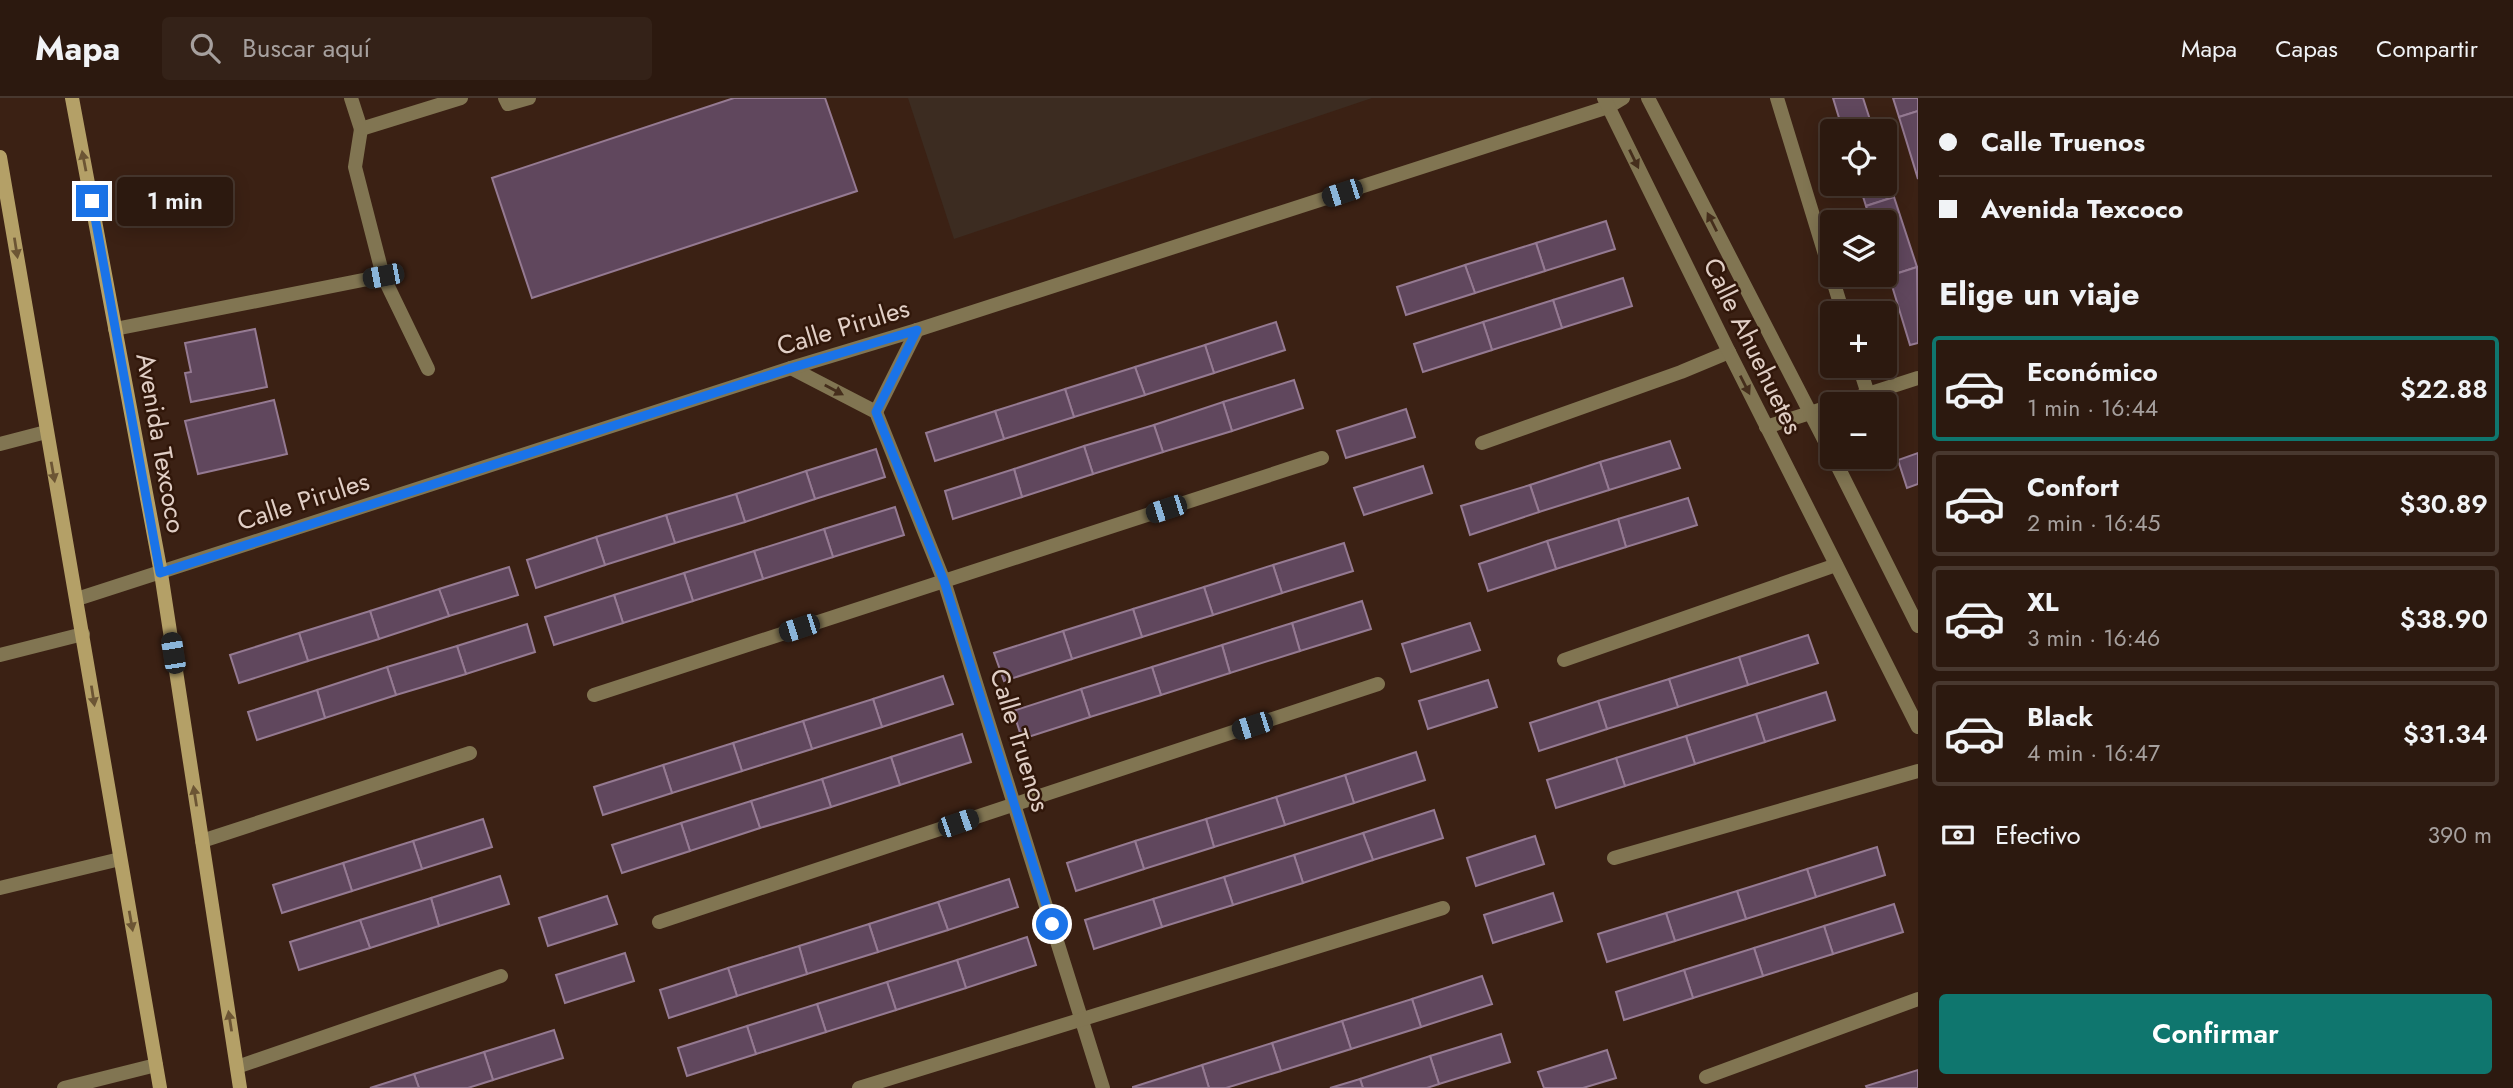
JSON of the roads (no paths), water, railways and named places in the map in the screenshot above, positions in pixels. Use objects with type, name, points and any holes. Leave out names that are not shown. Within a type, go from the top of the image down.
[{"type":"main road","name":"Avenida Texcoco","points":[[72,98],[160,573],[240,1088]]},
{"type":"main road","points":[[0,157],[5,221],[83,634],[160,1088]]},
{"type":"street","points":[[351,98],[361,129],[355,167],[383,276],[428,369]]},
{"type":"street","points":[[361,129],[461,98]]},
{"type":"street","points":[[506,98],[508,104],[529,98]]},
{"type":"street","name":"Calle Pirules","points":[[76,599],[791,368],[917,330],[1623,98]]},
{"type":"street","name":"Calle Ahuehuetes","points":[[1648,98],[1820,431]]},
{"type":"street","points":[[1777,98],[1839,301]]},
{"type":"street","name":"Calle Ahuehuetes","points":[[1606,103],[1728,352],[1918,727]]},
{"type":"street","points":[[116,329],[383,276]]},
{"type":"street","points":[[791,368],[876,412],[917,330]]},
{"type":"street","points":[[1482,443],[1681,372],[1728,352]]},
{"type":"street","points":[[1874,392],[1918,378]]},
{"type":"street","points":[[1766,427],[1820,410]]},
{"type":"street","name":"Calle Truenos","points":[[876,412],[944,581],[1103,1088]]},
{"type":"street","points":[[0,444],[46,432]]},
{"type":"street","points":[[594,695],[1322,458]]},
{"type":"street","name":"Calle Ahuehuetes","points":[[1840,469],[1916,617]]},
{"type":"street","points":[[1564,660],[1836,565]]},
{"type":"street","points":[[0,655],[83,634]]},
{"type":"street","points":[[659,922],[1378,684]]},
{"type":"street","points":[[202,841],[470,753]]},
{"type":"street","points":[[1614,858],[1918,771]]},
{"type":"street","points":[[0,888],[120,859]]},
{"type":"street","points":[[859,1088],[1443,908]]},
{"type":"street","points":[[237,1068],[501,976]]},
{"type":"street","points":[[1706,1077],[1918,999]]},
{"type":"street","points":[[64,1088],[156,1065]]}]
